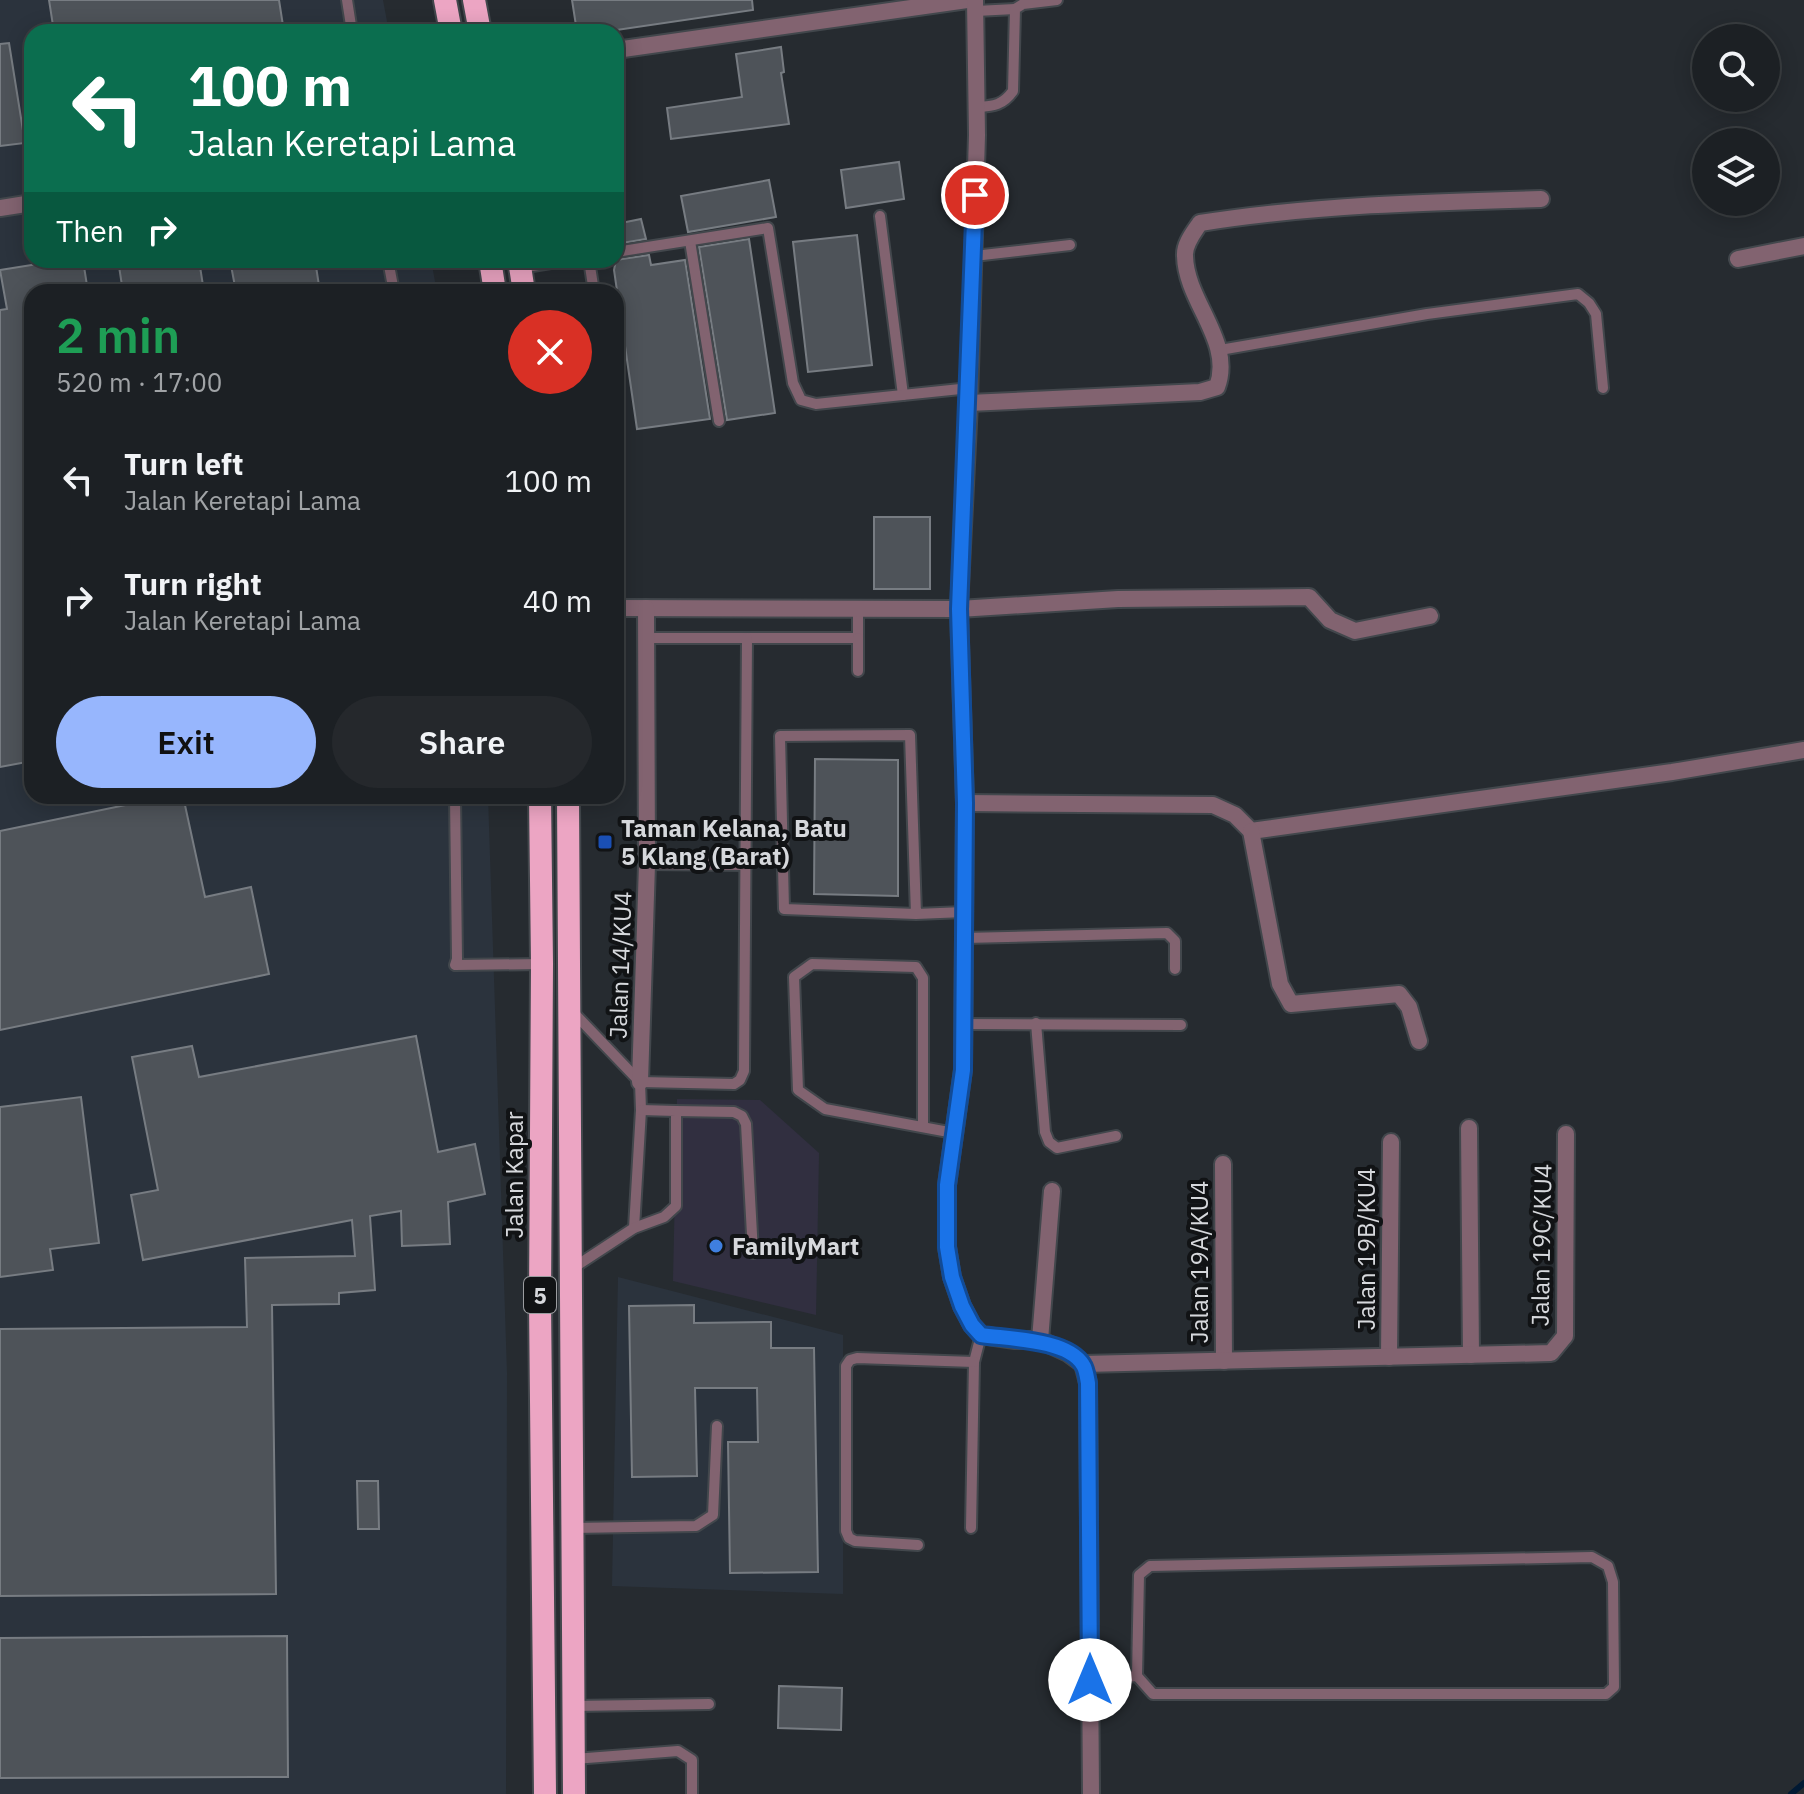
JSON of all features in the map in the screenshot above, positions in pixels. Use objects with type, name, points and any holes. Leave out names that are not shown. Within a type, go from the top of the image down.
[{"type":"highway","points":[[445,0],[450,24]]},
{"type":"highway","points":[[474,0],[478,24]]},
{"type":"highway","name":"Jalan Kapar","points":[[540,804],[540,1302],[545,1794]]},
{"type":"highway","name":"5","points":[[568,804],[574,1794]]},
{"type":"street","points":[[624,49],[973,4],[978,107],[959,609],[965,803],[963,1070],[947,1185],[947,1247],[952,1277],[972,1325],[981,1335],[1040,1340],[1083,1364],[1471,1355],[1469,1128]]},
{"type":"street","points":[[969,396],[1200,392],[1217,387],[1222,374],[1220,350],[1192,292],[1184,254],[1200,223],[1291,210],[1541,199]]},
{"type":"street","points":[[0,208],[24,204]]},
{"type":"street","points":[[1738,259],[1804,246]]},
{"type":"street","points":[[624,608],[959,609],[1118,599],[1309,597],[1330,620],[1355,631],[1430,616]]},
{"type":"street","name":"Jalan 14/KU4","points":[[640,1082],[647,864],[646,608]]},
{"type":"street","points":[[1251,831],[1672,772],[1804,750]]},
{"type":"street","points":[[965,803],[1213,805],[1235,815],[1251,831],[1280,984],[1291,1004],[1399,994],[1409,1007],[1419,1041]]},
{"type":"street","name":"Jalan 19C/KU4","points":[[1471,1355],[1551,1353],[1565,1336],[1566,1134]]},
{"type":"street","name":"Jalan 19B/KU4","points":[[1389,1357],[1391,1142]]},
{"type":"street","name":"Jalan 19A/KU4","points":[[1223,1164],[1224,1361]]},
{"type":"street","points":[[1040,1340],[1052,1191]]},
{"type":"street","points":[[1083,1364],[1088,1383],[1091,1794]]},
{"type":"lane","points":[[347,0],[351,24]]},
{"type":"lane","points":[[973,4],[1015,9],[1023,4],[1057,0]]},
{"type":"lane","points":[[978,107],[997,106],[1007,100],[1013,91],[1015,9]]},
{"type":"lane","points":[[880,216],[903,395]]},
{"type":"lane","points":[[624,251],[768,228],[793,383],[801,400],[816,404],[903,395],[969,396]]},
{"type":"lane","points":[[690,241],[719,421]]},
{"type":"lane","points":[[974,256],[1070,245]]},
{"type":"lane","points":[[1220,350],[1427,314],[1578,294],[1596,314],[1603,388]]},
{"type":"lane","points":[[858,608],[858,671]]},
{"type":"lane","points":[[646,638],[858,638]]},
{"type":"lane","points":[[640,1082],[734,1084],[744,1071],[747,638]]},
{"type":"lane","points":[[916,914],[910,735],[780,736],[784,909],[916,914],[964,912]]},
{"type":"lane","points":[[455,804],[455,965],[542,964]]},
{"type":"lane","points":[[647,864],[747,865]]},
{"type":"lane","points":[[964,938],[1167,933],[1175,941],[1175,969]]},
{"type":"lane","points":[[923,1127],[923,978],[916,967],[812,964],[794,977],[798,1090],[825,1109],[954,1133]]},
{"type":"lane","points":[[570,1009],[640,1082],[634,1228]]},
{"type":"lane","points":[[1036,1023],[1045,1132],[1049,1142],[1057,1148],[1116,1136]]},
{"type":"lane","points":[[963,1024],[1181,1025]]},
{"type":"lane","points":[[641,1110],[734,1112],[742,1116],[746,1124],[753,1253]]},
{"type":"lane","points":[[570,1270],[634,1228],[664,1217],[676,1206],[676,1111]]},
{"type":"lane","points":[[971,1528],[974,1362],[981,1335]]},
{"type":"lane","points":[[918,1545],[855,1541],[849,1538],[846,1531],[846,1366],[850,1360],[857,1358],[974,1362]]},
{"type":"lane","points":[[572,1528],[696,1526],[713,1515],[717,1426]]},
{"type":"lane","points":[[1592,1557],[1608,1566],[1613,1582],[1614,1687],[1606,1694],[1153,1694],[1137,1676],[1139,1575],[1150,1566],[1592,1557]]},
{"type":"lane","points":[[1090,1680],[1137,1676]]},
{"type":"lane","points":[[573,1706],[709,1704]]},
{"type":"lane","points":[[574,1759],[678,1751],[692,1760],[692,1794]]},
{"type":"shaded area","points":[[0,0],[383,0],[388,24],[24,24],[24,268],[432,268],[436,284],[24,284],[24,804],[488,804],[507,1373],[506,1794],[0,1794]]},
{"type":"shaded area","points":[[677,1099],[760,1100],[819,1153],[816,1315],[673,1281]]},
{"type":"shaded area","points":[[618,1277],[843,1335],[843,1594],[612,1586]]},
{"type":"building","points":[[49,0],[279,0],[283,24],[53,24]]},
{"type":"building","points":[[572,0],[752,0],[753,10],[624,29],[624,24],[576,24]]},
{"type":"building","points":[[9,43],[24,143],[0,146],[0,44]]},
{"type":"building","points":[[781,47],[784,72],[781,73],[789,124],[671,139],[667,108],[742,97],[736,54]]},
{"type":"building","points":[[899,162],[904,199],[846,208],[841,170]]},
{"type":"building","points":[[769,180],[776,217],[688,232],[681,196]]},
{"type":"building","points":[[641,219],[646,239],[624,243],[624,222]]},
{"type":"building","points":[[857,235],[872,365],[808,372],[793,242]]},
{"type":"building","points":[[749,239],[775,413],[727,420],[699,247]]},
{"type":"building","points":[[649,255],[651,265],[685,260],[710,419],[637,429],[624,339],[624,284],[616,284],[614,270],[624,268],[624,259]]},
{"type":"building","points":[[24,266],[84,268],[87,284],[24,284],[24,762],[0,767],[0,310],[7,309],[0,270]]},
{"type":"building","points":[[119,268],[200,268],[203,284],[122,284]]},
{"type":"building","points":[[232,268],[316,268],[319,284],[234,284]]},
{"type":"building","points":[[874,517],[930,517],[930,589],[874,589]]},
{"type":"building","points":[[815,759],[898,760],[898,896],[814,894]]},
{"type":"building","points":[[130,804],[185,804],[205,897],[251,887],[269,974],[0,1030],[0,831]]},
{"type":"building","points":[[416,1036],[438,1152],[475,1144],[485,1194],[448,1202],[450,1244],[402,1246],[401,1211],[370,1216],[375,1290],[339,1293],[339,1304],[272,1305],[276,1594],[0,1596],[0,1329],[247,1327],[245,1258],[355,1256],[352,1220],[143,1260],[131,1195],[158,1190],[132,1057],[192,1046],[199,1077]]},
{"type":"building","points":[[81,1097],[99,1243],[50,1249],[53,1270],[0,1277],[0,1107]]},
{"type":"building","points":[[694,1305],[694,1323],[771,1322],[771,1348],[814,1348],[818,1572],[730,1573],[728,1442],[758,1442],[757,1388],[695,1388],[697,1476],[632,1477],[629,1306]]},
{"type":"building","points":[[357,1481],[378,1481],[379,1529],[358,1529]]},
{"type":"building","points":[[287,1636],[288,1777],[0,1778],[0,1638]]},
{"type":"building","points":[[779,1686],[842,1688],[841,1730],[778,1728]]},
{"type":"waterway","points":[[1791,1794],[1804,1783]]},
{"type":"place","name":"Taman Kelana, Batu 5 Klang (Barat)","points":[[605,842]]},
{"type":"place","name":"FamilyMart","points":[[716,1246]]},
{"type":"route","points":[[975,195],[970,388],[959,609],[965,803],[963,1070],[947,1185],[947,1247],[952,1277],[962,1306],[981,1335],[1040,1340],[1083,1364],[1088,1383],[1090,1680]]}]
